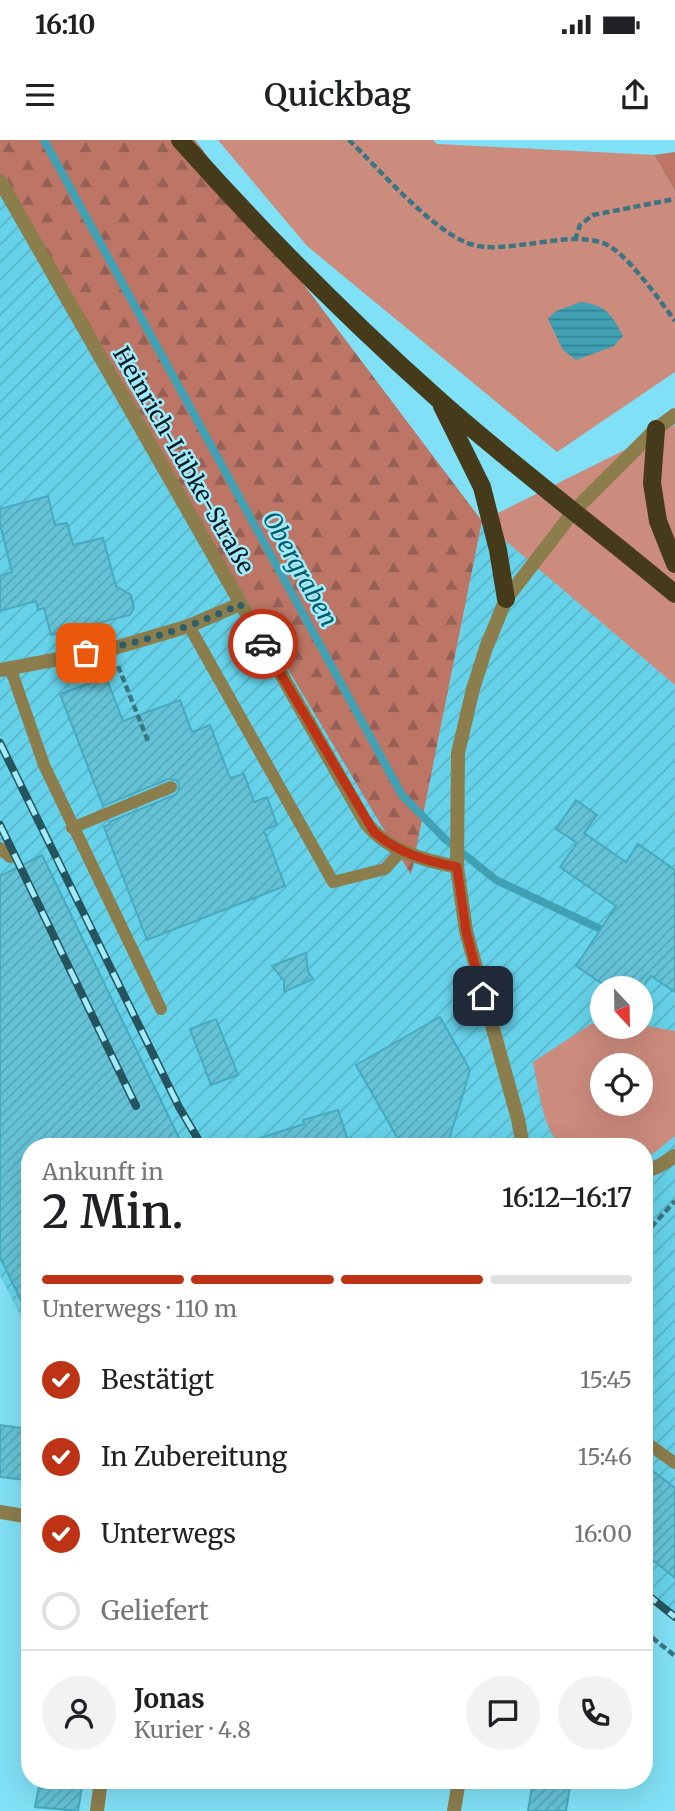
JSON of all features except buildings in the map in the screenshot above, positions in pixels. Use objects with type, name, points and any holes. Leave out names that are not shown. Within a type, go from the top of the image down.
[{"type":"main road","points":[[180,140],[249,216],[439,400],[675,594]]},
{"type":"main road","points":[[439,400],[482,487],[498,550],[506,599]]},
{"type":"main road","points":[[656,429],[652,483],[658,521],[675,564]]},
{"type":"street","name":"Heinrich-Lübke-Straße","points":[[0,181],[366,823],[384,841],[402,850],[425,861],[457,867]]},
{"type":"street","points":[[521,1138],[466,931],[457,867],[458,753],[486,648],[506,599],[574,511],[656,429],[675,415]]},
{"type":"street","points":[[5,669],[111,649],[189,626],[240,604]]},
{"type":"street","points":[[653,1168],[675,1156]]},
{"type":"street","points":[[0,1512],[21,1516]]},
{"type":"street","points":[[97,1811],[101,1789]]},
{"type":"street","points":[[454,1811],[458,1789]]},
{"type":"lane","points":[[189,626],[333,882],[385,869],[402,850]]},
{"type":"lane","points":[[5,669],[72,828],[161,1009]]},
{"type":"lane","points":[[72,828],[171,787]]},
{"type":"lane","points":[[653,1447],[675,1463]]},
{"type":"path","points":[[349,140],[433,222],[460,240],[473,245],[492,247],[575,240],[603,243],[615,249],[654,292],[675,321]]},
{"type":"path","points":[[575,240],[580,225],[593,215],[675,199]]},
{"type":"path","points":[[111,649],[148,741]]},
{"type":"path","points":[[653,1225],[675,1201]]},
{"type":"path","points":[[653,1638],[675,1656]]},
{"type":"shaded area","points":[[218,140],[433,140],[437,144],[654,155],[675,191],[675,372],[557,452],[307,246]]},
{"type":"shaded area","points":[[0,187],[411,874],[482,521],[675,685],[675,1617],[653,1599],[653,1138],[21,1138],[21,1318],[0,1275]]},
{"type":"shaded area","points":[[581,302],[607,312],[623,336],[614,346],[576,360],[563,350],[548,319],[556,311]]},
{"type":"shaded area","points":[[675,425],[675,685],[482,521]]},
{"type":"shaded area","points":[[590,1025],[590,1040],[653,1040],[653,1027],[675,1031],[675,1136],[654,1153],[653,1138],[555,1138],[546,1119],[533,1062]]},
{"type":"green space","points":[[0,140],[195,140],[482,521],[411,875],[0,187]]},
{"type":"green space","points":[[675,152],[675,191],[654,155]]},
{"type":"waterway","name":"Obergraben","points":[[44,140],[402,795],[445,839],[496,880],[609,933]]},
{"type":"railway","points":[[0,743],[179,1107],[197,1138]]},
{"type":"railway","points":[[0,825],[136,1106]]},
{"type":"railway","points":[[653,1599],[675,1617]]},
{"type":"way so far","points":[[86,653],[111,649],[189,626],[240,604],[263,644]]},
{"type":"route","points":[[263,644],[366,823],[384,841],[402,850],[425,861],[457,867],[466,931],[483,996]]}]
